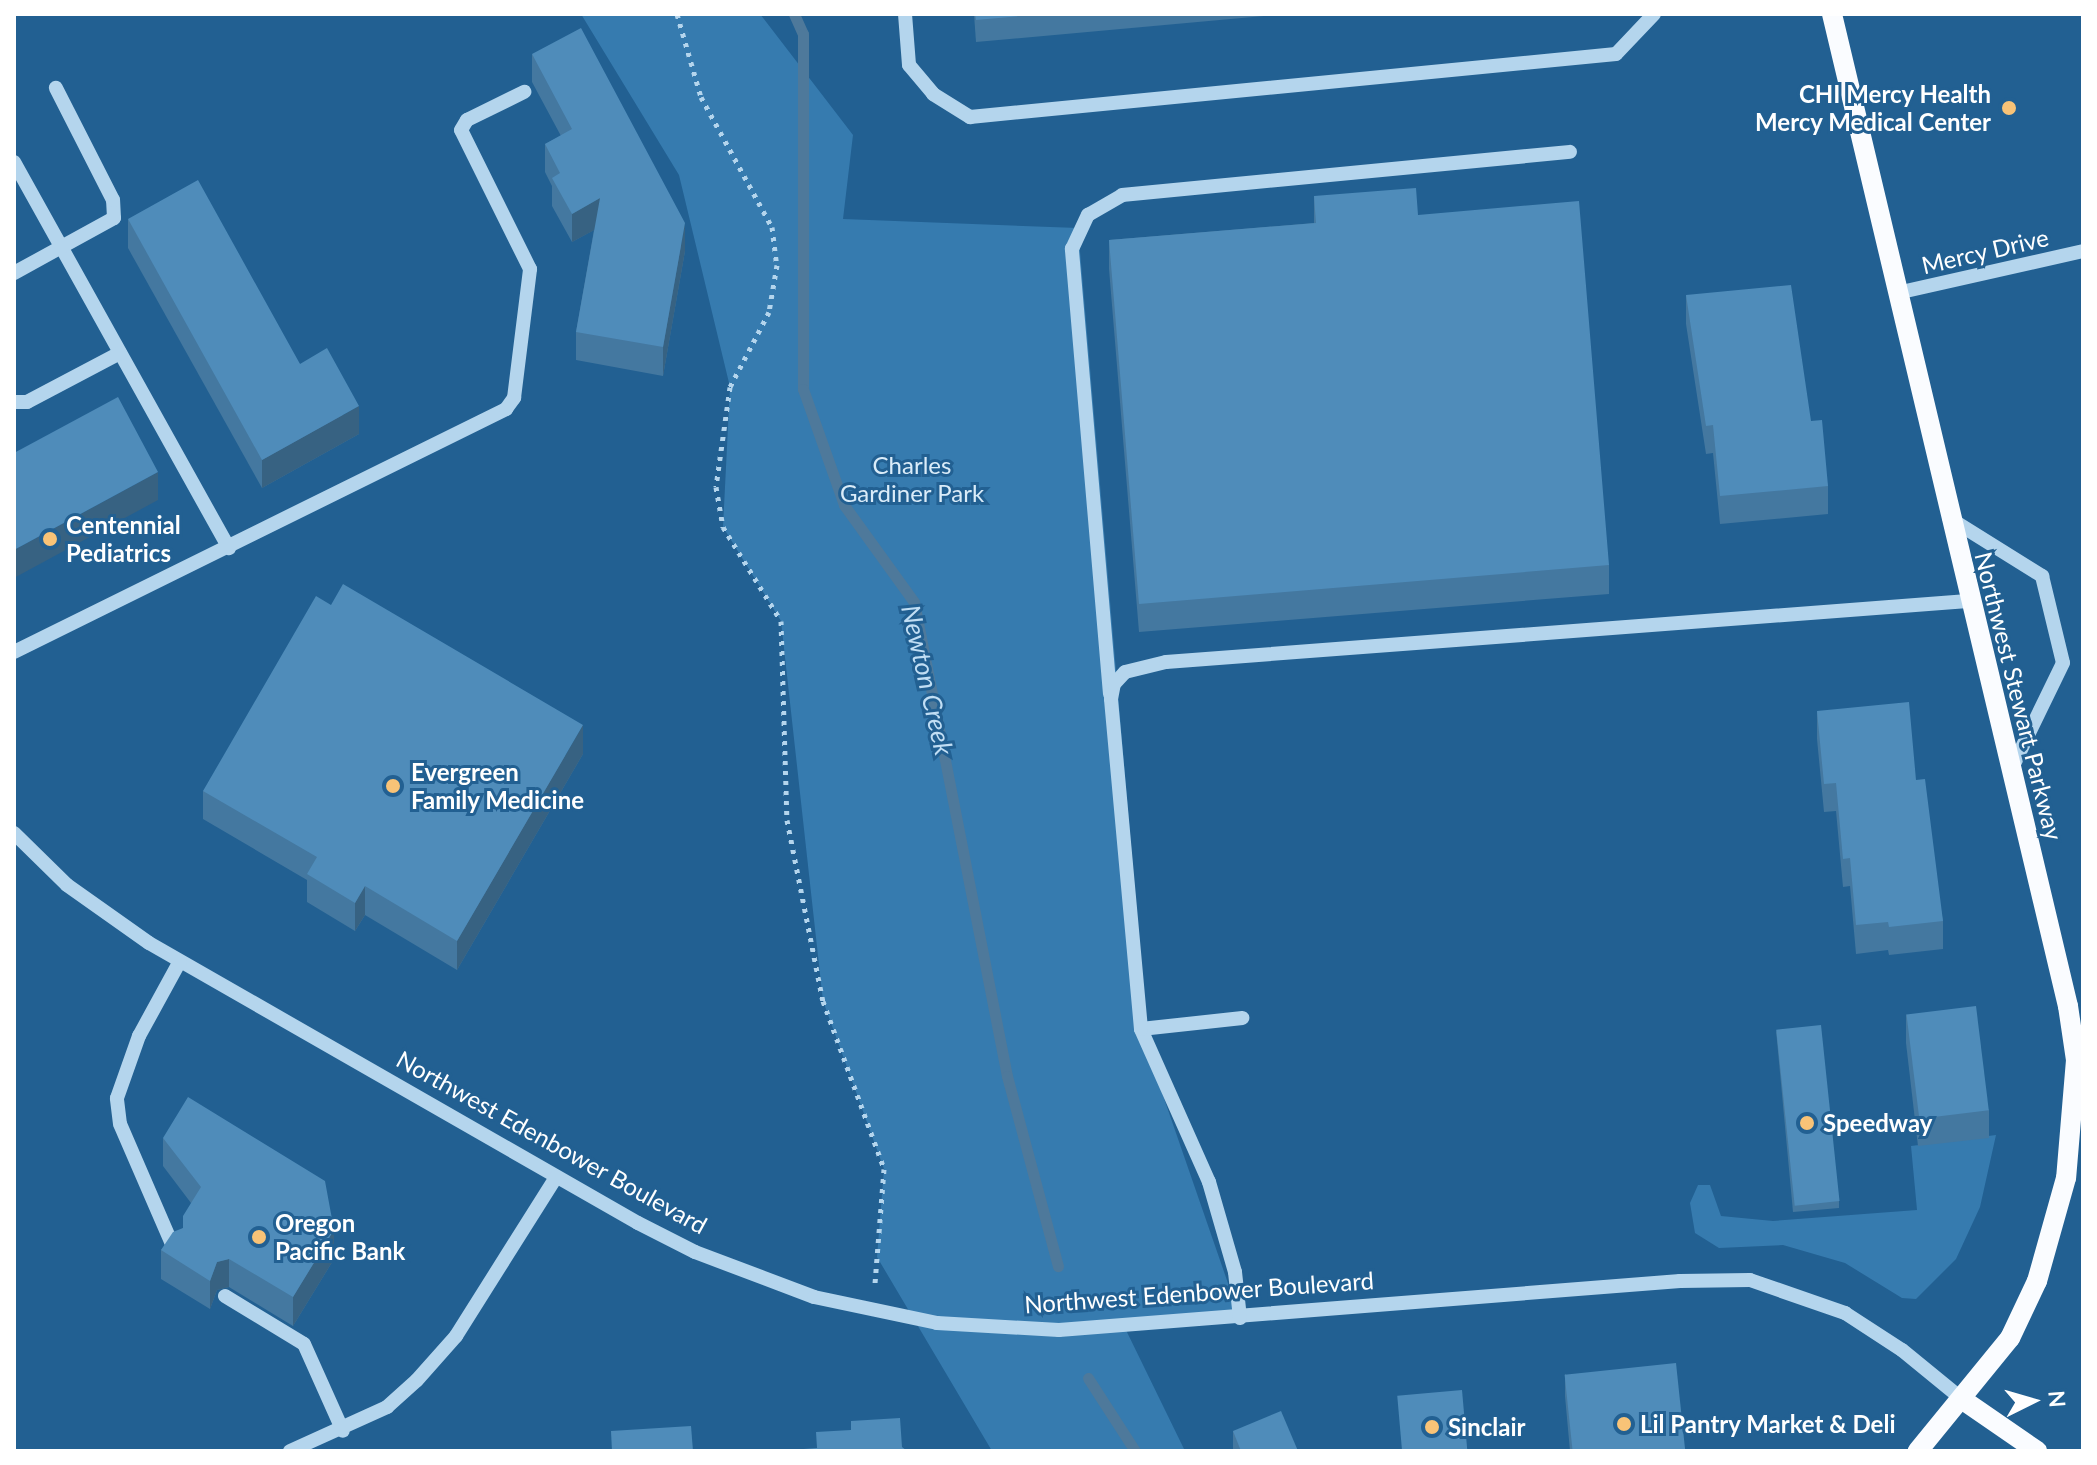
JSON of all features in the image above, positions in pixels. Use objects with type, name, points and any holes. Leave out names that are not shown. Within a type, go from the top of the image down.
[{"type":"main road","name":"Northwest Stewart Parkway","points":[[1832,14],[1968,601],[2068,1006],[2076,1060],[2074,1113],[2057,1225],[2037,1281],[2010,1338],[1963,1400],[1918,1451]]},
{"type":"main road","name":"Northwest Edenbower Boulevard","points":[[1963,1400],[2037,1451]]},
{"type":"street","points":[[905,14],[909,65],[933,94],[970,117],[1616,54],[1654,14]]},
{"type":"street","points":[[14,273],[114,218],[113,200],[56,88]]},
{"type":"street","points":[[14,652],[506,409],[514,398],[530,269],[461,130],[467,120],[524,92]]},
{"type":"street","points":[[1240,1318],[1235,1272],[1209,1182],[1141,1029],[1072,249],[1088,215],[1122,195],[1570,152]]},
{"type":"street","points":[[14,162],[229,548]]},
{"type":"street","name":"Mercy Drive","points":[[1897,293],[2083,251]]},
{"type":"street","points":[[14,402],[27,402],[120,353]]},
{"type":"street","points":[[1949,518],[2042,576],[2063,663],[2011,770]]},
{"type":"street","points":[[1111,699],[1114,684],[1125,672],[1166,662],[1968,601]]},
{"type":"street","name":"Northwest Edenbower Boulevard","points":[[14,834],[67,885],[180,961],[556,1177],[695,1252],[814,1297],[873,1312],[937,1323],[1045,1330],[1240,1318],[1680,1281],[1750,1280],[1845,1313],[1902,1350],[1963,1400]]},
{"type":"street","points":[[175,1251],[120,1124],[117,1098],[121,1076],[139,1036],[180,961]]},
{"type":"street","points":[[1141,1029],[1242,1018]]},
{"type":"street","points":[[290,1451],[343,1431],[387,1407],[456,1336],[556,1177]]},
{"type":"street","points":[[225,1296],[304,1344],[343,1431]]},
{"type":"path","points":[[677,14],[701,97],[772,227],[777,265],[769,312],[730,387],[716,487],[723,527],[781,621],[787,820],[823,1001],[884,1169],[873,1312]]},
{"type":"green space","name":"Charles Gardiner Park","points":[[581,14],[760,14],[853,135],[843,219],[1078,228],[1149,1055],[1240,1318],[1124,1326],[1185,1451],[992,1451],[877,1257],[884,1169],[823,1001],[781,621],[723,527],[730,387],[679,175]]},
{"type":"green space","points":[[1996,1135],[1980,1207],[1956,1259],[1916,1299],[1902,1298],[1845,1263],[1783,1245],[1719,1248],[1695,1233],[1690,1203],[1698,1185],[1710,1185],[1721,1216],[1773,1221],[1917,1210],[1911,1146]]},
{"type":"building","points":[[975,14],[1042,14],[976,20]]},
{"type":"building","points":[[581,28],[685,223],[663,347],[576,332],[600,198],[572,214],[552,178],[560,173],[545,144],[572,129],[532,54]]},
{"type":"building","points":[[198,180],[300,364],[327,348],[359,406],[262,460],[128,219]]},
{"type":"building","points":[[1416,188],[1418,215],[1579,201],[1609,565],[1139,604],[1109,240],[1316,223],[1314,196]]},
{"type":"building","points":[[1791,285],[1811,421],[1822,420],[1828,486],[1720,496],[1713,425],[1706,426],[1686,295]]},
{"type":"building","name":"Centennial Pediatrics","points":[[118,397],[158,472],[14,550],[14,453]]},
{"type":"building","name":"Evergreen Family Medicine","points":[[343,584],[583,725],[457,941],[365,886],[355,903],[307,874],[317,857],[203,791],[316,596],[331,605]]},
{"type":"building","points":[[1909,702],[1916,780],[1925,779],[1943,921],[1889,927],[1888,922],[1856,925],[1850,858],[1843,859],[1836,783],[1824,784],[1817,711]]},
{"type":"building","points":[[1976,1006],[1989,1110],[1919,1119],[1907,1015]]},
{"type":"building","name":"Speedway","points":[[1821,1025],[1840,1201],[1795,1206],[1776,1030]]},
{"type":"building","name":"Oregon Pacific Bank","points":[[188,1097],[325,1181],[334,1230],[293,1297],[229,1259],[217,1262],[210,1281],[161,1250],[173,1232],[183,1228],[183,1216],[201,1187],[163,1138]]},
{"type":"building","name":"Lil Pantry Market & Deli","points":[[1676,1363],[1685,1451],[1573,1451],[1565,1375]]},
{"type":"building","name":"Sinclair","points":[[1462,1390],[1467,1451],[1402,1451],[1397,1396]]},
{"type":"building","points":[[1281,1411],[1298,1451],[1241,1451],[1233,1431]]},
{"type":"building","points":[[900,1418],[902,1447],[907,1451],[777,1451],[817,1448],[816,1432],[851,1430],[851,1421]]},
{"type":"building","points":[[691,1426],[693,1451],[612,1451],[611,1431]]},
{"type":"waterway","name":"Newton Creek","points":[[794,14],[803,34],[803,389],[844,505],[914,602],[1007,1076],[1058,1266]]},
{"type":"waterway","name":"Newton Creek","points":[[1088,1378],[1135,1451]]},
{"type":"place","name":"CHI Mercy Health Mercy Medical Center","points":[[2009,108]]},
{"type":"place","name":"Centennial Pediatrics","points":[[50,539]]},
{"type":"place","name":"Evergreen Family Medicine","points":[[393,786]]},
{"type":"place","name":"Speedway","points":[[1807,1123]]},
{"type":"place","name":"Oregon Pacific Bank","points":[[259,1237]]},
{"type":"place","name":"Lil Pantry Market & Deli","points":[[1624,1424]]},
{"type":"place","name":"Sinclair","points":[[1432,1427]]}]
